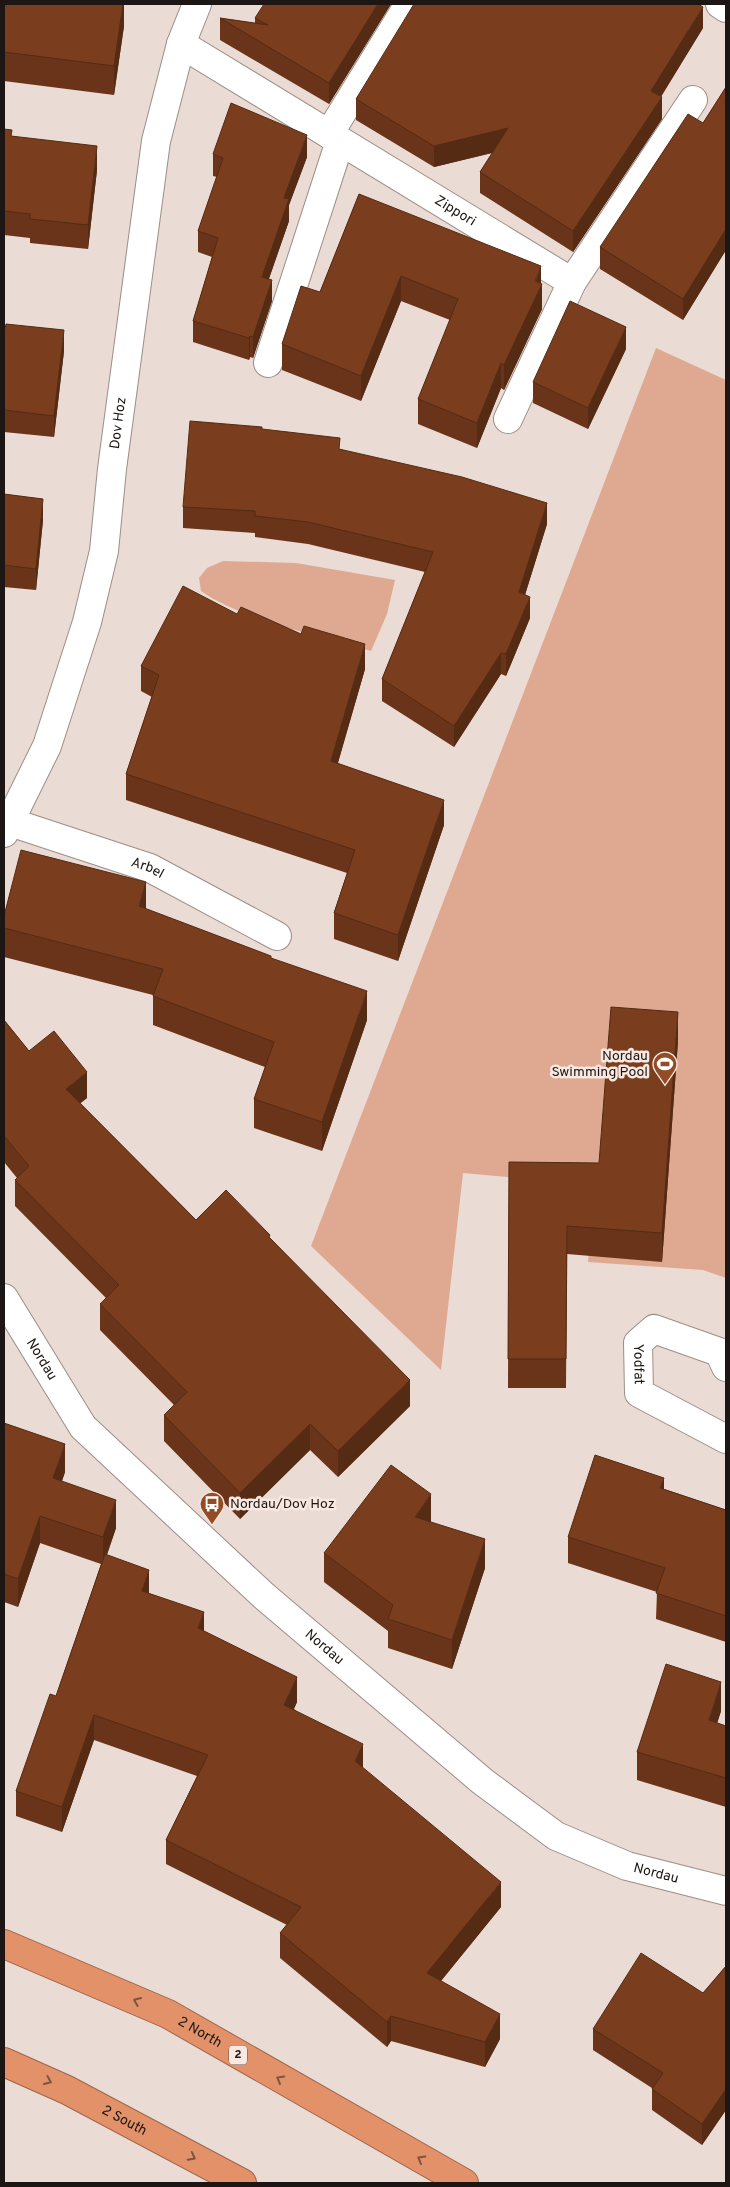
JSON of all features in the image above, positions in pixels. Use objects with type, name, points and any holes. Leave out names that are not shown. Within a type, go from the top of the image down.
[{"type":"highway","name":"2 North","points":[[4,1944],[168,2014],[464,2183]]},
{"type":"highway","name":"2 South","points":[[4,2062],[67,2090],[242,2183]]},
{"type":"street","name":"Dov Hoz","points":[[7,827],[47,746],[88,622],[104,551],[112,469],[156,141],[181,44],[197,4]]},
{"type":"street","points":[[268,363],[334,138],[409,4]]},
{"type":"street","points":[[720,4],[726,8]]},
{"type":"street","name":"Zippori","points":[[181,44],[572,282]]},
{"type":"street","points":[[508,419],[572,282],[693,100]]},
{"type":"street","name":"Arbel","points":[[7,827],[150,868],[277,936]]},
{"type":"street","name":"Nordau","points":[[4,1298],[83,1427],[264,1596],[482,1781],[556,1836],[627,1866],[726,1891]]},
{"type":"street","name":"Yodfat","points":[[726,1367],[719,1352],[654,1329],[638,1343],[639,1393],[726,1439]]},
{"type":"shaded area","points":[[656,348],[726,380],[726,1278],[703,1270],[588,1262],[594,1185],[463,1173],[441,1370],[311,1246]]},
{"type":"shaded area","points":[[223,561],[296,563],[395,580],[387,614],[371,651],[260,619],[218,601],[201,591],[199,578],[207,568]]},
{"type":"building","points":[[4,4],[123,4],[114,66],[4,52]]},
{"type":"building","points":[[264,4],[378,4],[329,83],[220,18],[268,25],[255,18]]},
{"type":"building","points":[[414,4],[698,4],[703,7],[651,91],[662,97],[573,231],[480,172],[508,128],[434,146],[356,99]]},
{"type":"building","points":[[726,87],[726,229],[683,299],[600,247],[688,114],[703,123]]},
{"type":"building","points":[[231,103],[307,135],[284,198],[289,199],[262,277],[272,280],[253,337],[250,336],[249,338],[193,321],[218,238],[198,231],[223,158],[213,154]]},
{"type":"building","points":[[4,129],[12,130],[11,136],[97,146],[88,225],[30,219],[30,214],[4,211]]},
{"type":"building","points":[[359,194],[541,266],[535,281],[542,284],[504,365],[501,363],[477,423],[418,399],[458,299],[401,276],[361,376],[282,344],[301,286],[320,292]]},
{"type":"building","points":[[570,301],[626,327],[588,408],[533,382]]},
{"type":"building","points":[[6,324],[64,330],[54,416],[4,410],[4,329]]},
{"type":"building","points":[[190,421],[262,427],[262,429],[340,438],[339,449],[462,477],[547,503],[519,592],[530,597],[506,654],[501,653],[454,726],[382,679],[433,552],[308,522],[255,516],[255,511],[183,507]]},
{"type":"building","points":[[4,494],[43,499],[36,569],[4,565]]},
{"type":"building","points":[[183,586],[237,614],[241,607],[301,634],[304,626],[365,644],[331,761],[444,800],[398,935],[334,913],[355,850],[126,774],[159,675],[141,666]]},
{"type":"building","points":[[21,850],[146,882],[139,906],[271,956],[271,958],[367,991],[322,1122],[254,1099],[274,1042],[153,996],[163,969],[4,928],[4,916]]},
{"type":"building","points":[[611,1007],[678,1012],[662,1233],[567,1226],[566,1359],[508,1359],[509,1162],[599,1163]]},
{"type":"building","points":[[4,1020],[29,1051],[54,1031],[87,1072],[66,1089],[196,1220],[226,1190],[270,1235],[269,1237],[410,1380],[338,1451],[310,1424],[240,1493],[164,1415],[187,1392],[100,1304],[119,1285],[15,1180],[29,1166],[4,1136]]},
{"type":"building","points":[[4,1423],[65,1444],[53,1478],[116,1500],[103,1537],[40,1516],[18,1579],[4,1574]]},
{"type":"building","points":[[595,1455],[664,1478],[660,1488],[726,1510],[726,1616],[656,1593],[665,1568],[568,1537]]},
{"type":"building","points":[[391,1465],[431,1494],[415,1517],[485,1539],[452,1640],[388,1619],[393,1605],[324,1553]]},
{"type":"building","points":[[105,1554],[149,1570],[142,1591],[204,1612],[198,1628],[297,1677],[284,1705],[363,1744],[355,1761],[501,1882],[427,1973],[500,2014],[485,2042],[391,2016],[387,2022],[280,1933],[301,1907],[166,1840],[208,1755],[94,1715],[62,1807],[16,1791],[50,1694],[56,1696]]},
{"type":"building","points":[[666,1664],[721,1682],[709,1720],[726,1726],[726,1778],[637,1752]]},
{"type":"building","points":[[641,1953],[703,1993],[726,1966],[726,2089],[702,2124],[652,2089],[663,2073],[593,2029]]},
{"type":"place","name":"Nordau Swimming Pool","points":[[665,1085]]},
{"type":"place","name":"Nordau/Dov Hoz","points":[[212,1525]]}]
